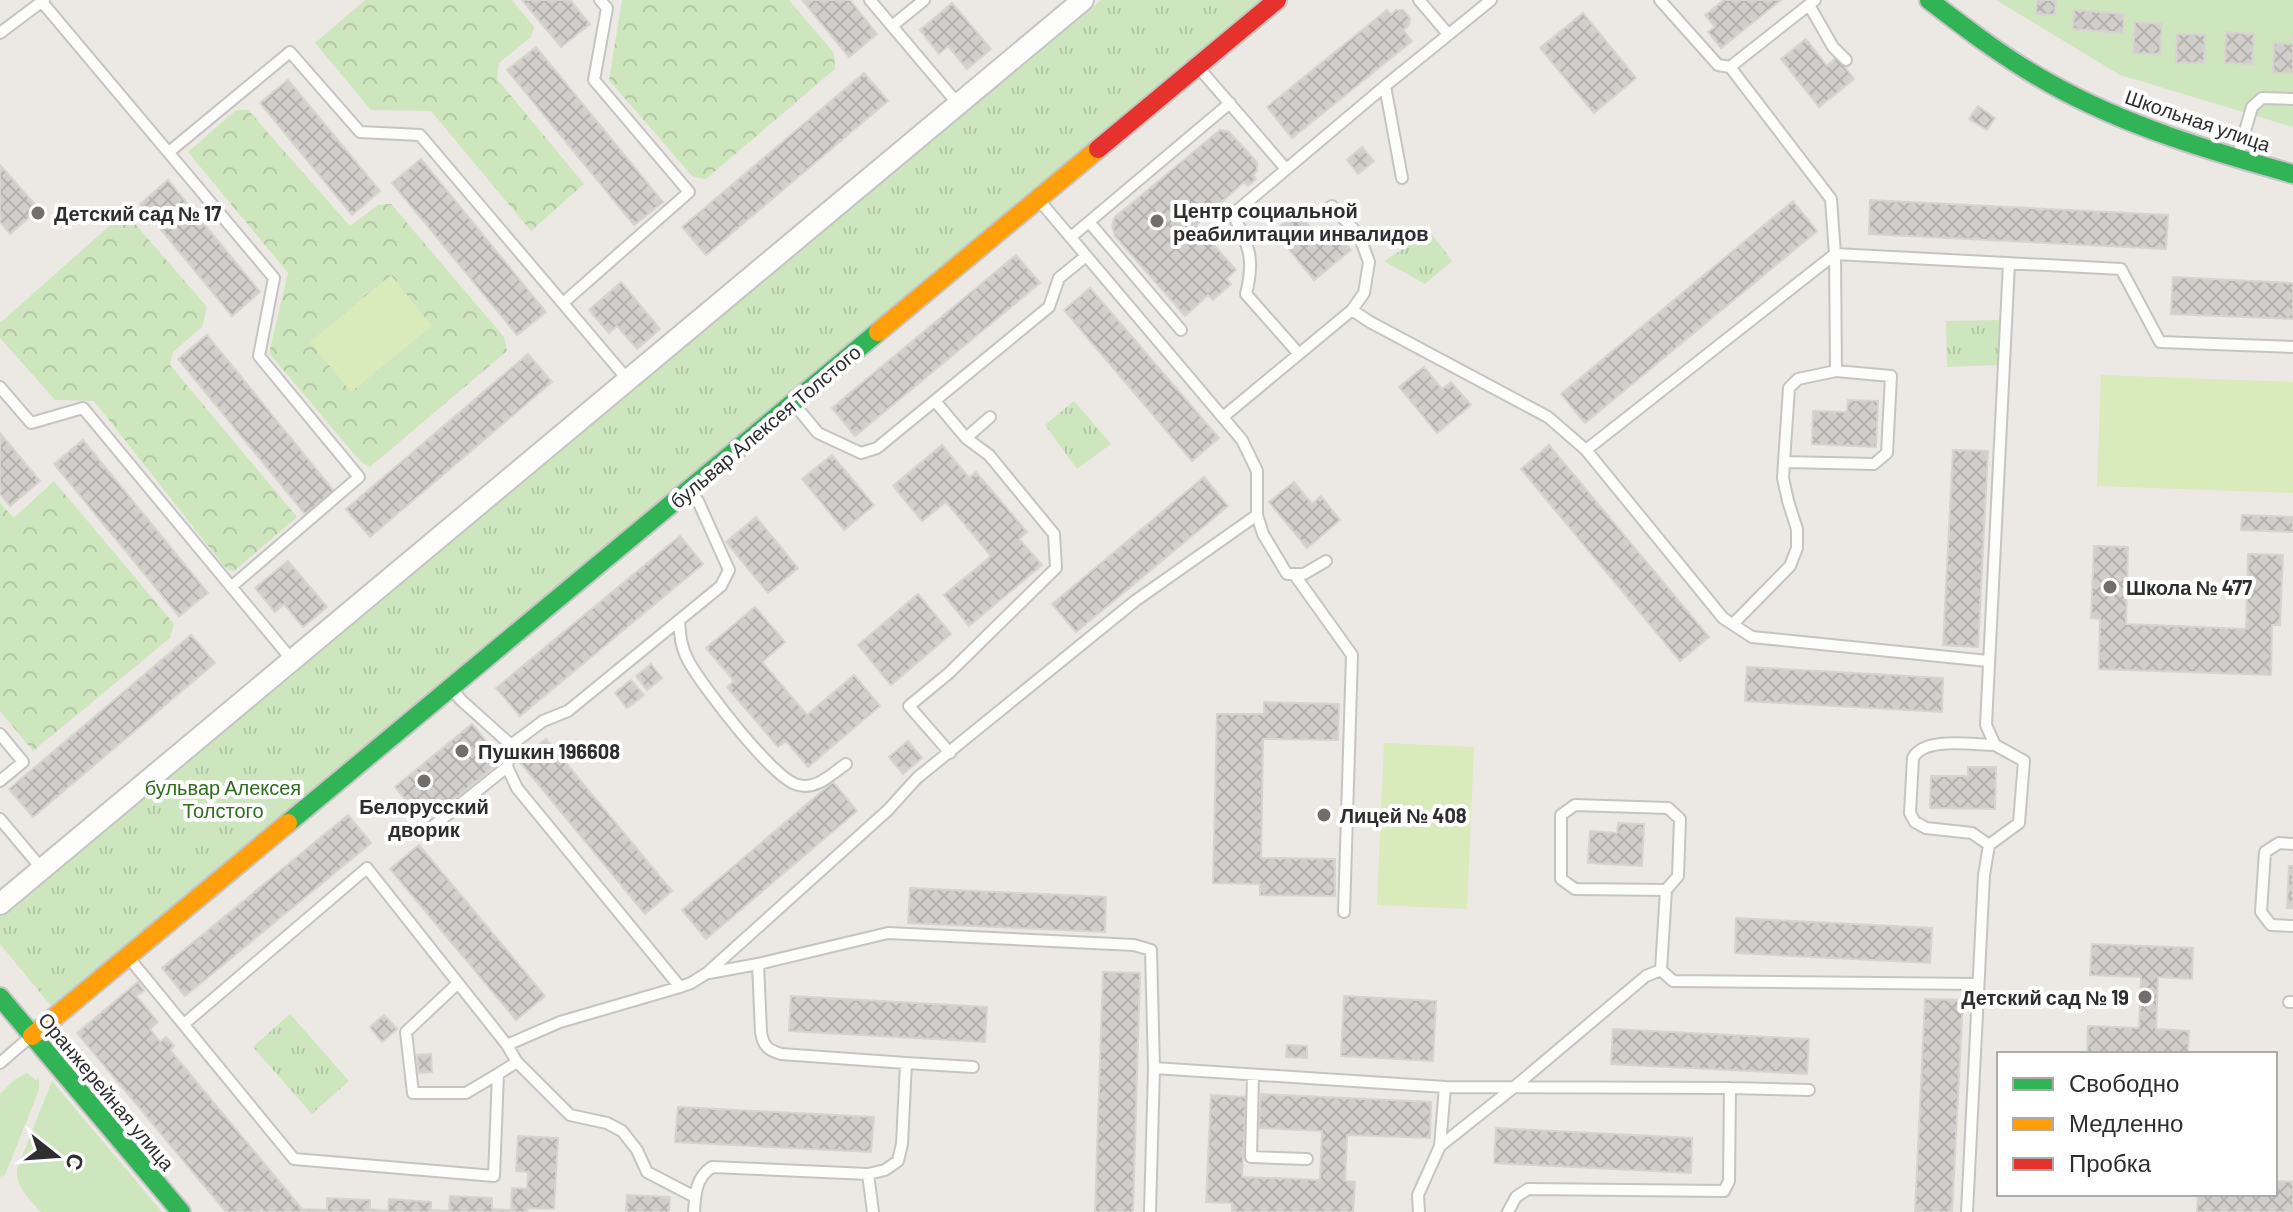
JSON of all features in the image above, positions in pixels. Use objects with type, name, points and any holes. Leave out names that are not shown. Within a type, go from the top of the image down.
[{"type":"street","points":[[0,904],[1083,0]]},
{"type":"street","name":"бульвар Алексея Толстого","points":[[32,1036],[1277,0]]},
{"type":"street","name":"Школьная улица","points":[[1929,0],[2000,52],[2065,92],[2162,135],[2293,174]]},
{"type":"street","name":"Оранжерейная улица","points":[[0,997],[181,1212]]},
{"type":"lane","points":[[563,303],[689,192],[594,80],[607,8],[600,0]]},
{"type":"lane","points":[[870,0],[958,104]]},
{"type":"lane","points":[[892,26],[924,0]]},
{"type":"lane","points":[[1419,0],[1448,34]]},
{"type":"lane","points":[[1299,354],[1246,294],[1251,253],[1233,214],[1491,0]]},
{"type":"lane","points":[[0,33],[43,1],[274,278],[259,356],[359,477],[231,587]]},
{"type":"lane","points":[[1666,2],[1718,65],[1730,67],[1831,199],[1835,254],[1836,371]]},
{"type":"lane","points":[[1730,67],[1812,3],[1833,47],[1846,60]]},
{"type":"lane","points":[[169,152],[290,52],[360,132],[420,135],[628,380]]},
{"type":"lane","points":[[1197,66],[1286,169]]},
{"type":"lane","points":[[1385,86],[1402,178]]},
{"type":"lane","points":[[2236,159],[2252,107],[2262,98],[2293,99]]},
{"type":"lane","points":[[1071,237],[1230,103]]},
{"type":"lane","points":[[1038,199],[1242,440],[1257,471],[1257,515],[1263,534],[1287,574],[1304,574],[1326,561]]},
{"type":"lane","points":[[1223,417],[1352,310],[1364,293],[1369,262],[1359,235],[1332,206],[1322,214]]},
{"type":"lane","points":[[1089,222],[1181,330]]},
{"type":"lane","points":[[1586,450],[1835,254],[2121,269],[2160,342],[2293,347]]},
{"type":"lane","points":[[793,403],[818,433],[861,453],[877,448],[1049,307],[1059,278],[1086,256]]},
{"type":"lane","points":[[1995,745],[1986,725],[2009,263]]},
{"type":"lane","points":[[1352,310],[1548,417],[1586,450],[1723,618],[1752,637],[1988,661]]},
{"type":"lane","points":[[1733,624],[1790,566],[1797,548],[1797,529],[1783,478],[1784,462],[1789,388],[1798,379],[1836,371],[1891,376],[1887,453],[1874,464],[1784,462]]},
{"type":"lane","points":[[0,387],[31,423],[83,408],[292,660]]},
{"type":"lane","points":[[935,401],[966,438],[989,455],[1054,534],[1056,568],[949,673],[909,706],[950,753]]},
{"type":"lane","points":[[966,438],[990,417]]},
{"type":"lane","points":[[680,987],[517,788],[507,767],[511,745],[543,721],[568,711],[721,586],[729,570],[698,501],[688,490]]},
{"type":"lane","points":[[507,1045],[560,1022],[680,987],[707,973],[888,810],[917,778],[1135,601],[1257,515]]},
{"type":"lane","points":[[1294,574],[1352,655],[1344,912]]},
{"type":"lane","points":[[679,620],[681,644],[689,661],[733,724],[783,778],[797,785],[815,786],[846,764]]},
{"type":"lane","points":[[450,688],[511,745]]},
{"type":"lane","points":[[0,734],[23,762],[0,781]]},
{"type":"lane","points":[[1967,1212],[1984,875],[1989,845],[2019,823],[2024,761],[1995,745],[1933,744],[1917,751],[1913,758],[1910,813],[1915,822],[1926,828],[1972,833],[1989,845]]},
{"type":"lane","points":[[432,827],[507,767]]},
{"type":"lane","points":[[1661,970],[1666,890],[1678,876],[1680,819],[1668,808],[1575,805],[1561,815],[1561,879],[1575,889],[1666,890]]},
{"type":"lane","points":[[0,819],[42,869]]},
{"type":"lane","points":[[2293,844],[2279,843],[2265,852],[2261,912],[2271,925],[2293,926]]},
{"type":"lane","points":[[184,1024],[367,868],[507,1045],[517,1062],[570,1115],[607,1123],[622,1131],[637,1150],[647,1172],[695,1197]]},
{"type":"lane","points":[[707,973],[888,933],[1134,945],[1151,950],[1154,1068],[1150,1212]]},
{"type":"lane","points":[[127,957],[294,1159],[494,1176],[498,1074]]},
{"type":"lane","points":[[758,964],[762,1042],[770,1051],[973,1067]]},
{"type":"lane","points":[[1661,970],[1673,981],[1978,984]]},
{"type":"lane","points":[[1440,1146],[1646,976],[1661,970]]},
{"type":"lane","points":[[457,984],[406,1032],[413,1093],[466,1093],[517,1062]]},
{"type":"lane","points":[[0,1063],[32,1036]]},
{"type":"lane","points":[[694,1212],[699,1180],[703,1172],[712,1167],[868,1174],[885,1170],[898,1161],[902,1144],[906,1063]]},
{"type":"lane","points":[[1154,1068],[1445,1087],[1809,1090]]},
{"type":"lane","points":[[1253,1076],[1251,1157],[1307,1159]]},
{"type":"lane","points":[[1419,1212],[1418,1195],[1440,1146],[1445,1087]]},
{"type":"lane","points":[[1508,1212],[1516,1197],[1528,1189],[1724,1191],[1729,1181],[1730,1088]]},
{"type":"lane","points":[[868,1174],[873,1212]]},
{"type":"green space","points":[[365,0],[512,0],[534,27],[531,37],[499,63],[497,79],[584,184],[531,231],[431,111],[371,110],[315,43]]},
{"type":"green space","points":[[622,0],[789,0],[834,53],[835,69],[706,179],[693,177],[609,80]]},
{"type":"green space","name":"бульвар Алексея Толстого","points":[[1101,0],[1262,0],[52,1007],[0,944],[0,917]]},
{"type":"green space","points":[[1996,0],[2293,0],[2293,127],[2120,75]]},
{"type":"green space","points":[[236,110],[248,110],[350,226],[378,205],[391,204],[504,337],[507,351],[370,467],[360,461],[269,353],[288,273],[188,152]]},
{"type":"green space","points":[[125,212],[207,307],[202,327],[173,352],[170,365],[297,517],[233,572],[224,566],[94,401],[55,400],[0,338],[0,323]]},
{"type":"green space","points":[[1430,232],[1452,261],[1425,284],[1384,261]]},
{"type":"green space","points":[[391,275],[432,326],[351,392],[310,342]]},
{"type":"green space","points":[[1999,320],[2000,365],[1947,367],[1946,321]]},
{"type":"green space","points":[[2101,375],[2293,382],[2293,493],[2097,486]]},
{"type":"green space","points":[[1074,401],[1111,444],[1077,469],[1045,425]]},
{"type":"green space","points":[[54,481],[174,624],[170,638],[33,751],[0,711],[0,503],[14,518]]},
{"type":"green space","points":[[1384,743],[1474,747],[1467,909],[1377,905]]},
{"type":"green space","points":[[290,1014],[349,1081],[312,1114],[253,1047]]},
{"type":"green space","points":[[27,1073],[36,1080],[39,1078],[39,1090],[5,1175],[0,1177],[0,1094],[14,1080]]},
{"type":"green space","points":[[52,1081],[162,1212],[41,1212],[28,1197],[18,1181],[17,1169]]},
{"type":"building","points":[[522,0],[570,0],[590,24],[561,47]]},
{"type":"building","points":[[802,0],[850,0],[877,34],[849,57]]},
{"type":"building","points":[[1724,0],[1781,0],[1721,48],[1708,32],[1715,27],[1705,15]]},
{"type":"building","points":[[2037,0],[2056,0],[2055,15],[2036,14]]},
{"type":"building","points":[[952,3],[991,49],[967,69],[948,46],[939,54],[920,30]]},
{"type":"building","points":[[1387,10],[1391,15],[1396,10],[1403,10],[1410,18],[1409,25],[1403,30],[1412,41],[1292,138],[1267,107]]},
{"type":"building","points":[[2074,10],[2124,14],[2123,33],[2073,29]]},
{"type":"building","points":[[1583,13],[1636,78],[1594,113],[1540,48]]},
{"type":"building","points":[[2135,22],[2162,24],[2160,54],[2133,53]]},
{"type":"building","points":[[2226,32],[2254,34],[2252,64],[2225,63]]},
{"type":"building","points":[[2177,34],[2205,35],[2204,63],[2176,63]]},
{"type":"building","points":[[1806,39],[1827,66],[1837,57],[1854,79],[1819,107],[1781,59]]},
{"type":"building","points":[[2274,43],[2293,44],[2293,73],[2273,73]]},
{"type":"building","points":[[536,47],[663,202],[634,225],[507,70]]},
{"type":"building","points":[[864,73],[888,101],[706,255],[682,227]]},
{"type":"building","points":[[288,80],[380,191],[352,215],[260,103]]},
{"type":"building","points":[[1978,106],[1995,118],[1987,130],[1969,119]]},
{"type":"building","name":"Центр социальной реабилитации инвалидов","points":[[1220,130],[1229,132],[1257,162],[1257,171],[1253,175],[1256,179],[1248,186],[1244,182],[1196,225],[1236,270],[1226,279],[1231,284],[1213,300],[1208,295],[1185,316],[1115,236],[1112,225],[1115,217]]},
{"type":"building","points":[[1362,147],[1374,161],[1358,174],[1347,160]]},
{"type":"building","points":[[421,159],[546,312],[517,335],[392,183]]},
{"type":"building","points":[[0,165],[39,209],[10,234],[0,222]]},
{"type":"building","points":[[168,180],[260,292],[232,316],[140,204]]},
{"type":"building","points":[[1870,200],[2168,215],[2166,249],[1869,234]]},
{"type":"building","points":[[1793,201],[1817,231],[1585,423],[1561,394]]},
{"type":"building","points":[[1298,212],[1318,237],[1331,226],[1351,250],[1314,280],[1274,231]]},
{"type":"building","points":[[1016,255],[1040,283],[855,436],[832,408]]},
{"type":"building","points":[[2173,277],[2293,283],[2293,319],[2171,314]]},
{"type":"building","points":[[621,282],[660,329],[637,349],[617,326],[609,333],[589,310]]},
{"type":"building","points":[[1090,288],[1219,438],[1192,461],[1064,310]]},
{"type":"building","points":[[207,335],[334,491],[305,514],[178,359]]},
{"type":"building","points":[[528,354],[552,382],[370,537],[346,509]]},
{"type":"building","points":[[1424,367],[1442,389],[1451,382],[1471,405],[1437,433],[1399,387]]},
{"type":"building","points":[[1848,400],[1878,401],[1876,447],[1812,444],[1813,411],[1847,412]]},
{"type":"building","points":[[0,433],[40,481],[10,506],[0,494]]},
{"type":"building","points":[[83,440],[208,593],[179,616],[54,464]]},
{"type":"building","points":[[942,445],[969,478],[976,472],[1027,532],[1019,539],[1042,565],[969,626],[944,595],[991,556],[946,502],[922,521],[893,486]]},
{"type":"building","points":[[1549,445],[1709,637],[1680,661],[1521,469]]},
{"type":"building","points":[[1953,450],[1988,451],[1978,647],[1943,645]]},
{"type":"building","points":[[832,455],[874,505],[844,530],[802,479]]},
{"type":"building","points":[[1204,477],[1228,506],[1076,632],[1052,604]]},
{"type":"building","points":[[1294,482],[1312,504],[1321,496],[1340,520],[1307,548],[1269,502]]},
{"type":"building","points":[[2242,515],[2293,517],[2293,532],[2241,530]]},
{"type":"building","points":[[756,517],[798,568],[768,593],[726,542]]},
{"type":"building","points":[[680,536],[703,564],[520,716],[496,688]]},
{"type":"building","name":"Школа № 477","points":[[2094,546],[2128,547],[2126,624],[2246,629],[2248,554],[2283,555],[2280,625],[2272,625],[2271,675],[2099,669],[2100,619],[2091,618]]},
{"type":"building","points":[[288,561],[327,607],[303,627],[284,604],[275,612],[255,588]]},
{"type":"building","points":[[918,594],[951,634],[891,685],[858,645]]},
{"type":"building","points":[[755,607],[785,642],[762,662],[807,715],[854,675],[880,706],[808,767],[786,741],[778,747],[727,687],[734,681],[706,648]]},
{"type":"building","points":[[191,635],[215,663],[33,817],[9,789]]},
{"type":"building","points":[[651,664],[662,678],[647,690],[636,676]]},
{"type":"building","points":[[1747,667],[1943,678],[1942,712],[1745,701]]},
{"type":"building","points":[[631,680],[644,695],[627,708],[615,693]]},
{"type":"building","points":[[1264,702],[1339,704],[1338,740],[1263,739],[1261,858],[1335,859],[1335,896],[1260,895],[1260,884],[1213,883],[1217,714],[1264,714]]},
{"type":"building","points":[[472,724],[502,760],[425,823],[395,787]]},
{"type":"building","points":[[546,739],[672,891],[645,914],[519,761]]},
{"type":"building","points":[[908,741],[922,758],[903,774],[889,757]]},
{"type":"building","points":[[1968,767],[1996,767],[1995,809],[1930,808],[1931,776],[1968,776]]},
{"type":"building","points":[[833,782],[857,811],[706,939],[682,910]]},
{"type":"building","points":[[348,815],[371,843],[185,996],[162,968]]},
{"type":"building","points":[[1618,823],[1644,824],[1642,866],[1588,863],[1590,831],[1617,833]]},
{"type":"building","points":[[419,845],[545,996],[516,1020],[390,869]]},
{"type":"building","points":[[2289,866],[2293,866],[2293,908],[2287,908]]},
{"type":"building","points":[[910,888],[1106,897],[1105,932],[908,923]]},
{"type":"building","points":[[1736,918],[1932,928],[1930,963],[1735,953]]},
{"type":"building","points":[[2092,944],[2193,948],[2192,979],[2158,977],[2156,1029],[2189,1031],[2188,1052],[2087,1052],[2088,1026],[2139,1028],[2141,977],[2090,975]]},
{"type":"building","points":[[1103,972],[1140,973],[1133,1212],[1095,1212]]},
{"type":"building","points":[[138,982],[144,991],[136,996],[158,1022],[150,1029],[160,1042],[166,1037],[174,1046],[170,1050],[302,1209],[327,1210],[327,1198],[370,1200],[370,1209],[388,1211],[389,1199],[431,1202],[431,1210],[449,1211],[450,1196],[492,1198],[492,1209],[511,1210],[512,1188],[527,1189],[528,1172],[516,1171],[518,1136],[558,1138],[554,1209],[528,1208],[527,1212],[264,1212],[262,1209],[259,1212],[226,1212],[77,1033]]},
{"type":"building","points":[[791,996],[987,1007],[985,1042],[789,1031]]},
{"type":"building","points":[[1344,996],[1436,1001],[1433,1061],[1341,1056]]},
{"type":"building","points":[[1925,999],[1963,1000],[1952,1212],[1915,1212]]},
{"type":"building","points":[[384,1015],[397,1029],[382,1042],[370,1027]]},
{"type":"building","points":[[1613,1029],[1809,1039],[1807,1074],[1611,1064]]},
{"type":"building","points":[[1287,1045],[1307,1046],[1307,1058],[1286,1057]]},
{"type":"building","points":[[431,1054],[432,1072],[419,1073],[417,1055]]},
{"type":"building","points":[[1261,1094],[1431,1102],[1430,1138],[1347,1135],[1345,1181],[1355,1182],[1353,1212],[1232,1212],[1232,1203],[1206,1202],[1211,1095],[1246,1097],[1242,1177],[1320,1180],[1322,1131],[1259,1128]]},
{"type":"building","points":[[678,1107],[874,1117],[871,1152],[675,1142]]},
{"type":"building","points":[[1496,1128],[1692,1138],[1691,1173],[1494,1163]]},
{"type":"building","points":[[2277,1181],[2293,1182],[2293,1212],[2197,1212],[2198,1196],[2277,1196]]},
{"type":"building","points":[[627,1195],[670,1197],[669,1212],[626,1212]]},
{"type":"traffic: fast","points":[[1929,0],[2003,55],[2109,113],[2169,136],[2293,174]]},
{"type":"traffic: fast","points":[[288,823],[878,332]]},
{"type":"traffic: fast","points":[[0,997],[181,1212]]},
{"type":"traffic: slow","points":[[878,332],[1098,149]]},
{"type":"traffic: slow","points":[[32,1036],[288,823]]},
{"type":"traffic: jam","points":[[1098,149],[1277,0]]},
{"type":"place","name":"Детский сад № 17","points":[[38,213]]},
{"type":"place","name":"Центр социальной реабилитации инвалидов","points":[[1157,221]]},
{"type":"place","name":"Школа № 477","points":[[2110,587]]},
{"type":"place","name":"Пушкин 196608","points":[[462,751]]},
{"type":"place","name":"Белорусский дворик","points":[[424,781]]},
{"type":"place","name":"Лицей № 408","points":[[1324,815]]},
{"type":"place","name":"Детский сад № 19","points":[[2145,997]]}]
